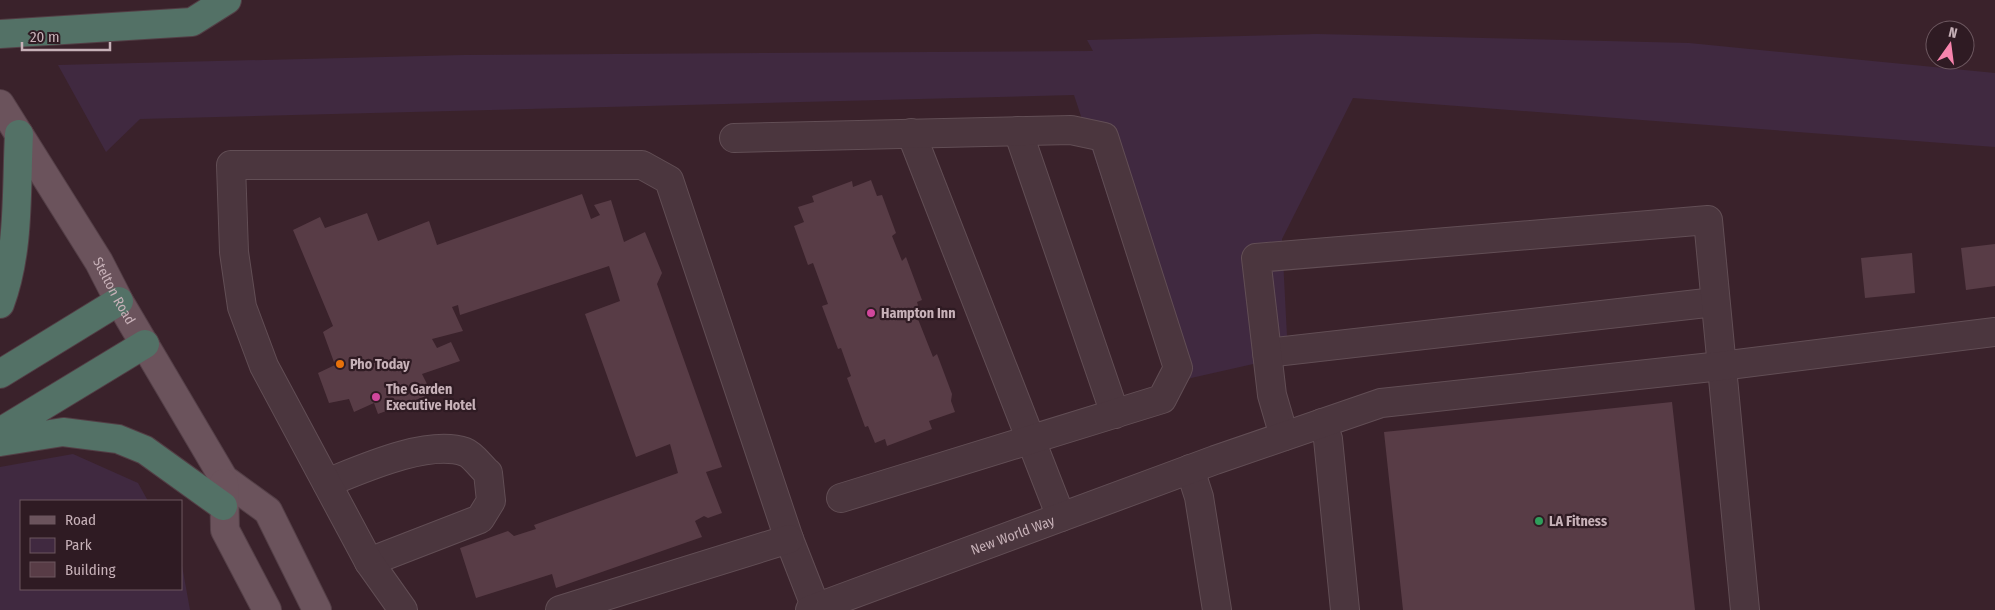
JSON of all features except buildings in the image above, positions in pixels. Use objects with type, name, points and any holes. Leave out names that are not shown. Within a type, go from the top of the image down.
[{"type":"highway","points":[[0,34],[192,22],[227,0]]},
{"type":"highway","points":[[0,304],[10,272],[15,241],[8,117]]},
{"type":"highway","points":[[0,374],[119,301]]},
{"type":"highway","points":[[0,432],[145,344]]},
{"type":"highway","points":[[0,442],[63,432],[118,439],[145,450],[223,506]]},
{"type":"main road","name":"Stelton Road","points":[[8,117],[99,262],[119,301],[224,479],[268,511],[317,610]]},
{"type":"main road","points":[[224,479],[223,506],[225,530],[267,610]]},
{"type":"street","points":[[734,138],[1072,130],[1104,137],[1178,368],[1162,399],[841,498]]},
{"type":"street","points":[[1018,131],[1115,414]]},
{"type":"street","points":[[911,133],[1061,517]]},
{"type":"street","points":[[403,610],[369,562],[264,366],[242,307],[234,252],[231,165],[642,165],[669,180],[813,609]]},
{"type":"street","points":[[1284,436],[1272,395],[1256,258],[1708,220],[1745,610]]},
{"type":"street","points":[[1267,353],[1715,302]]},
{"type":"street","name":"New World Way","points":[[813,609],[1203,465],[1381,403],[1721,366],[1995,332]]},
{"type":"street","points":[[1322,423],[1328,439],[1346,610]]},
{"type":"street","points":[[327,483],[380,461],[444,447],[467,453],[488,473],[491,501],[480,519],[369,562]]},
{"type":"street","points":[[1203,465],[1199,497],[1217,610]]},
{"type":"street","points":[[560,610],[592,605],[790,539]]},
{"type":"green space","points":[[1317,34],[1689,43],[1925,66],[1925,70],[1964,70],[1995,73],[1995,147],[1353,98],[1282,239],[1288,356],[1169,383],[1074,95],[140,119],[106,152],[58,65],[464,55],[1093,51],[1087,40]]},
{"type":"green space","points":[[73,454],[138,483],[147,500],[20,500],[20,590],[182,590],[182,566],[190,610],[0,610],[0,467]]},
{"type":"place","name":"Hampton Inn","points":[[871,313]]},
{"type":"place","name":"Pho Today","points":[[340,364]]},
{"type":"place","name":"The Garden Executive Hotel","points":[[376,397]]},
{"type":"place","name":"LA Fitness","points":[[1539,521]]}]
